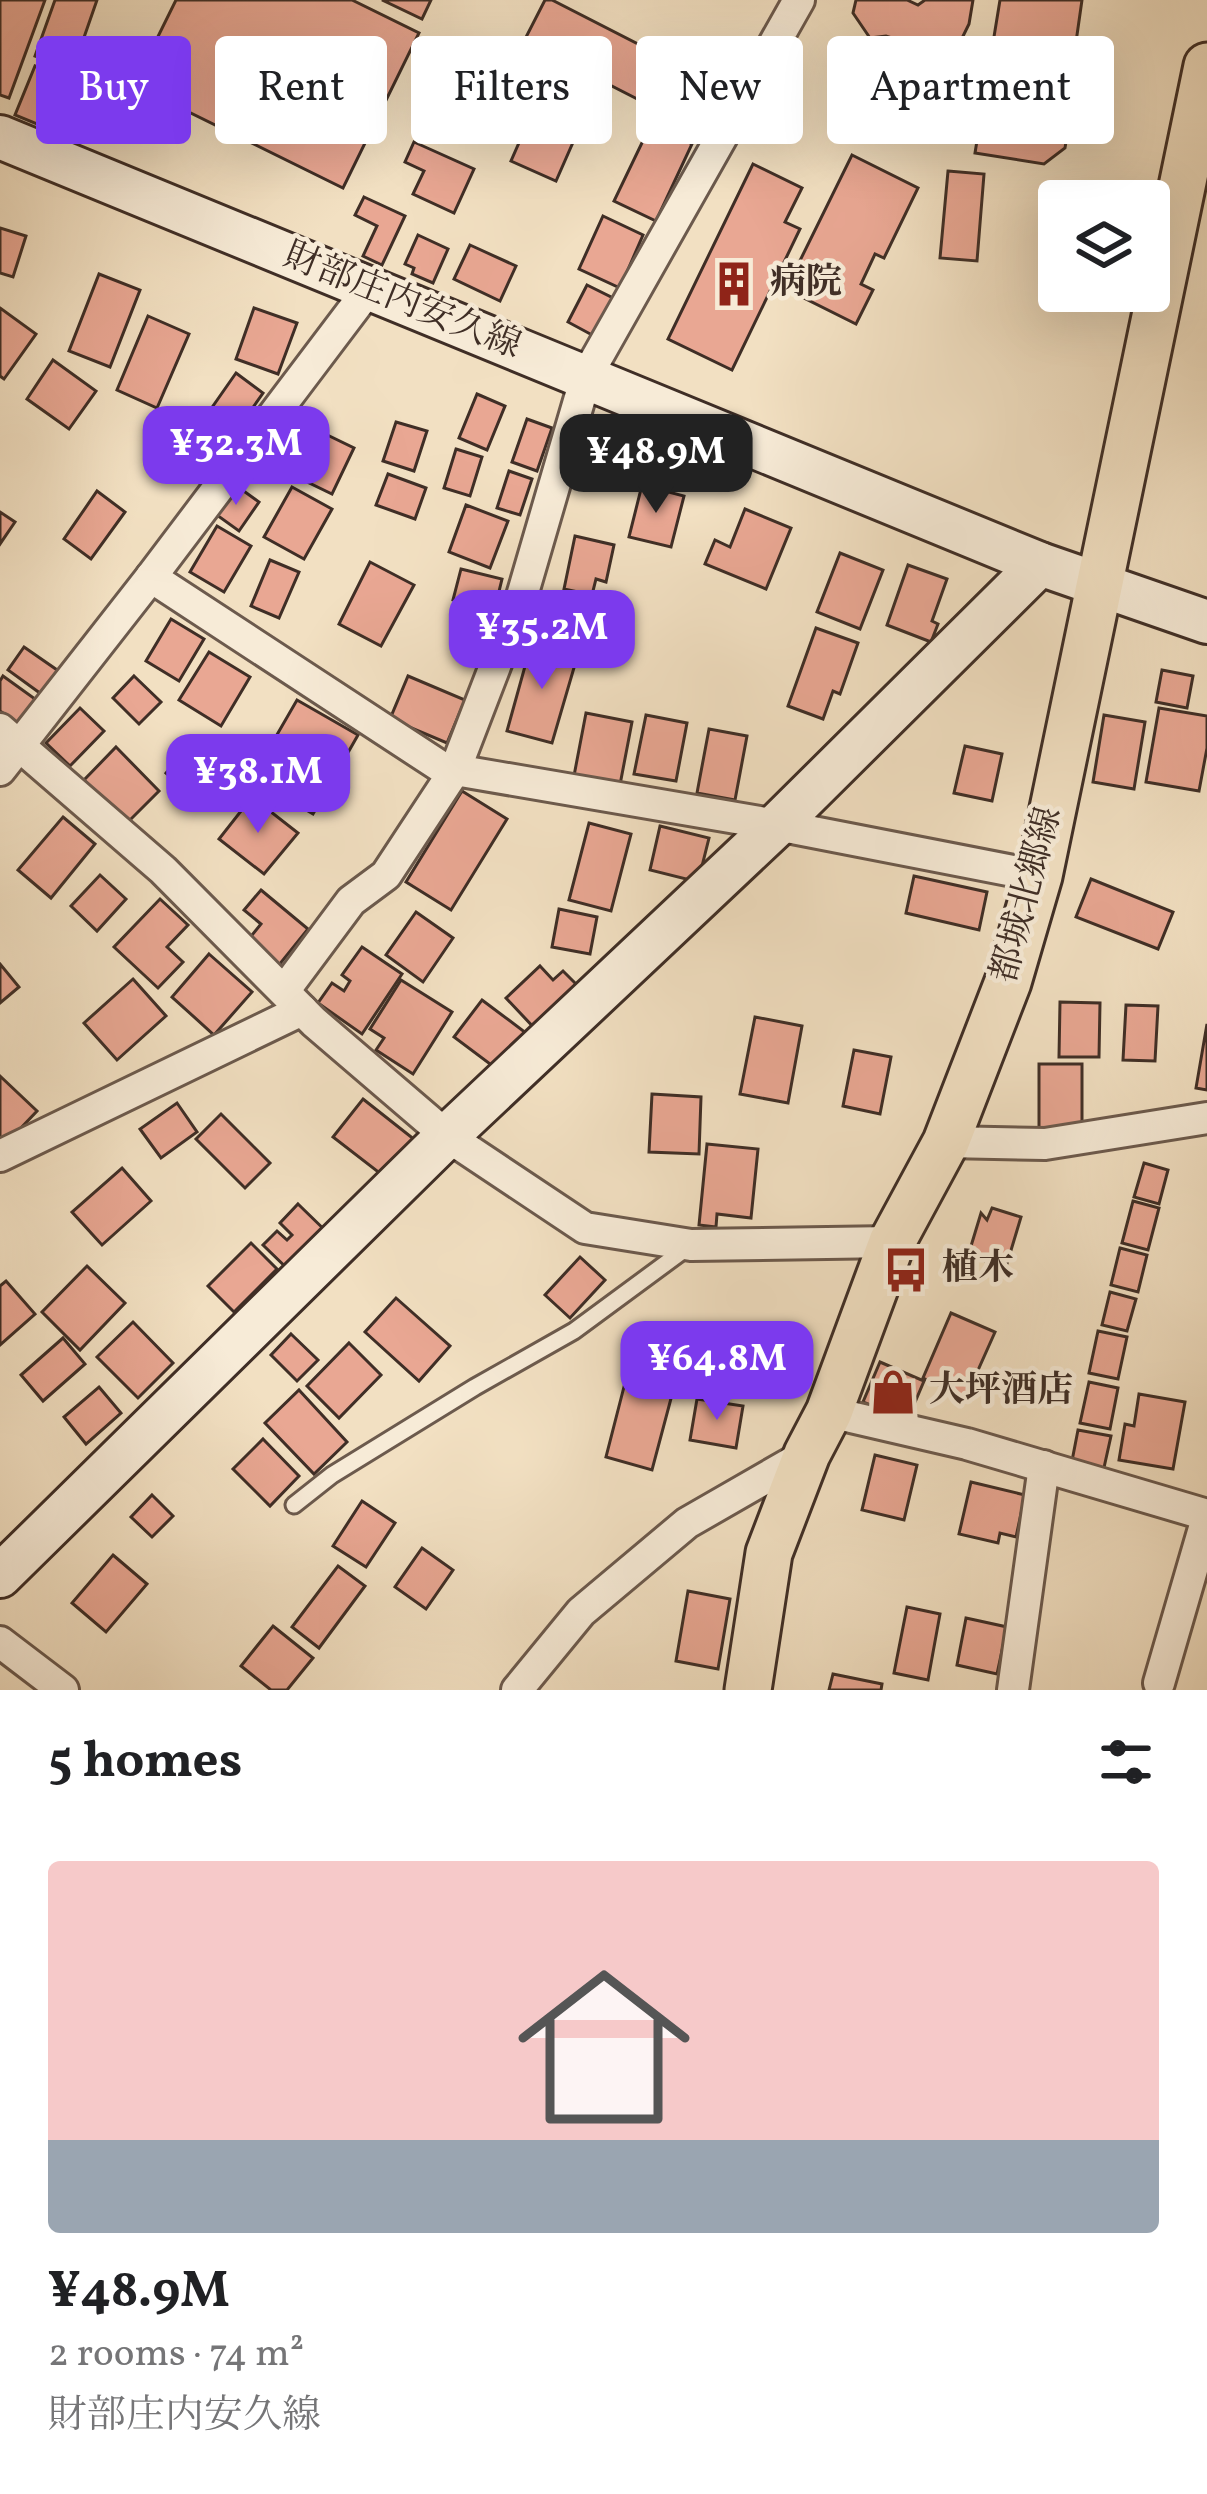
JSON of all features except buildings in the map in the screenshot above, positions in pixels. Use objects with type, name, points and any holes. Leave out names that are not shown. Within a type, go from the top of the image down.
[{"type":"main road","name":"都城北郷線","points":[[748,1690],[769,1553],[807,1454],[829,1412],[892,1242],[946,1142],[1008,982],[1039,876],[1206,75]]},
{"type":"street","points":[[0,1156],[293,1001],[351,901],[386,875],[454,772],[522,596],[586,377],[799,0]]},
{"type":"street","name":"財部庄内安久線","points":[[0,136],[1040,564],[1207,622]]},
{"type":"street","points":[[0,770],[10,736],[151,577],[368,290]]},
{"type":"street","points":[[0,1576],[447,1136],[777,825],[1040,564]]},
{"type":"street","points":[[151,577],[454,772],[777,825],[1039,876]]},
{"type":"street","points":[[10,736],[163,870],[293,1001],[447,1136],[585,1228],[691,1245],[892,1242]]},
{"type":"street","points":[[946,1142],[1045,1144],[1207,1118]]},
{"type":"street","points":[[829,1412],[967,1444],[1207,1517],[1159,1683]]},
{"type":"street","points":[[518,1690],[580,1612],[687,1523],[807,1454]]},
{"type":"street","points":[[1013,1690],[1044,1466]]},
{"type":"street","points":[[0,1642],[63,1690]]},
{"type":"lane","points":[[294,1505],[332,1475],[574,1331],[691,1245]]},
{"type":"place","name":"病院","points":[[734,284]]},
{"type":"place","name":"植木","points":[[906,1270]]},
{"type":"place","name":"大坪酒店","points":[[893,1392]]}]
